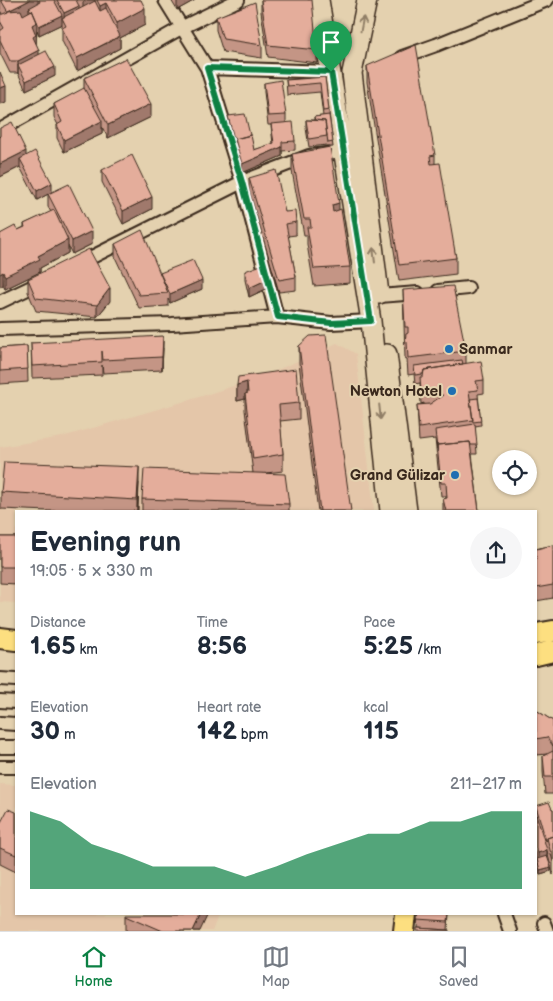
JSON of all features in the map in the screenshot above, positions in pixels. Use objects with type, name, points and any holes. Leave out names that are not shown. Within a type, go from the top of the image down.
[{"type":"main road","points":[[319,0],[371,321],[390,510]]},
{"type":"main road","points":[[366,0],[352,73],[407,510]]},
{"type":"main road","points":[[537,632],[553,630]]},
{"type":"main road","points":[[0,638],[15,640]]},
{"type":"main road","points":[[537,654],[553,651]]},
{"type":"main road","points":[[404,931],[406,915]]},
{"type":"street","points":[[165,0],[207,68],[242,182],[278,317]]},
{"type":"street","points":[[0,130],[181,28],[238,0]]},
{"type":"street","points":[[389,61],[436,45],[547,0]]},
{"type":"street","points":[[352,73],[371,67]]},
{"type":"street","points":[[207,68],[331,72]]},
{"type":"street","points":[[0,302],[242,182],[309,156],[344,152]]},
{"type":"street","points":[[379,296],[468,288]]},
{"type":"street","points":[[0,328],[172,324],[278,317],[331,323],[371,321]]},
{"type":"street","points":[[0,680],[15,680]]},
{"type":"street","points":[[0,702],[15,702]]},
{"type":"street","points":[[0,723],[15,724]]},
{"type":"street","points":[[0,747],[15,747]]},
{"type":"street","points":[[0,767],[15,767]]},
{"type":"street","points":[[504,915],[510,931]]},
{"type":"shaded area","points":[[337,343],[356,354],[374,510],[15,510],[15,603],[0,602],[0,447],[62,437],[264,376]]},
{"type":"shaded area","points":[[0,784],[15,785],[15,915],[219,915],[212,931],[0,931]]},
{"type":"building","points":[[1,0],[30,0],[8,11],[21,10],[23,15],[32,10],[37,22],[32,25],[36,35],[33,37],[39,50],[18,61],[10,61],[0,40],[0,31],[4,28],[0,21],[0,15],[8,12]]},
{"type":"building","points":[[39,0],[54,0],[62,15],[39,26],[32,10],[29,8],[40,2]]},
{"type":"building","points":[[57,0],[76,0],[79,6],[64,13]]},
{"type":"building","points":[[97,0],[141,0],[145,8],[117,23],[106,3],[100,6]]},
{"type":"building","points":[[261,0],[312,0],[317,50],[268,45]]},
{"type":"building","points":[[95,1],[100,11],[106,8],[120,36],[77,58],[62,28],[66,26],[62,18]]},
{"type":"building","points":[[255,2],[262,45],[223,39],[216,17]]},
{"type":"building","points":[[416,45],[435,155],[430,156],[431,164],[440,163],[456,258],[399,265],[367,66]]},
{"type":"building","points":[[46,51],[55,67],[26,81],[18,65]]},
{"type":"building","points":[[126,58],[151,104],[108,125],[84,78]]},
{"type":"building","points":[[0,72],[6,86],[0,88]]},
{"type":"building","points":[[325,77],[329,110],[323,111],[320,83],[287,86],[286,80]]},
{"type":"building","points":[[281,80],[286,115],[268,116],[264,83]]},
{"type":"building","points":[[84,88],[102,121],[64,140],[57,125],[62,122],[54,104]]},
{"type":"building","points":[[245,114],[250,135],[235,139],[235,143],[228,116]]},
{"type":"building","points":[[329,115],[333,142],[328,143],[325,121],[315,120],[314,117]]},
{"type":"building","points":[[306,120],[325,121],[327,136],[309,139]]},
{"type":"building","points":[[12,122],[26,151],[0,164],[0,128]]},
{"type":"building","points":[[293,122],[295,141],[282,142],[282,147],[242,164],[235,139],[251,135],[254,150],[274,143],[271,124]]},
{"type":"building","points":[[330,147],[339,203],[332,205],[333,212],[341,209],[350,267],[314,269],[307,227],[311,227],[310,219],[304,219],[292,154]]},
{"type":"building","points":[[35,151],[52,183],[37,191],[20,159]]},
{"type":"building","points":[[132,155],[152,197],[123,211],[102,170]]},
{"type":"building","points":[[276,170],[285,212],[295,211],[296,222],[286,224],[296,277],[279,280],[249,178]]},
{"type":"building","points":[[69,184],[92,231],[72,241],[48,194]]},
{"type":"building","points":[[54,210],[68,240],[38,256],[40,259],[5,276],[3,272],[0,274],[0,234],[15,226],[18,230],[25,227],[24,224]]},
{"type":"building","points":[[142,230],[168,293],[139,295],[115,244]]},
{"type":"building","points":[[89,249],[110,288],[97,305],[36,298],[28,279]]},
{"type":"building","points":[[193,260],[202,280],[170,294],[160,273]]},
{"type":"building","points":[[261,265],[266,280],[249,288],[245,271]]},
{"type":"building","points":[[453,286],[466,351],[408,358],[407,342],[405,342],[408,327],[405,327],[403,290]]},
{"type":"building","points":[[326,335],[351,510],[320,510],[299,346],[310,336]]},
{"type":"building","points":[[163,336],[162,357],[103,360],[102,351],[102,362],[32,366],[31,343]]},
{"type":"building","points":[[27,346],[28,369],[0,371],[0,348]]},
{"type":"building","points":[[462,360],[463,364],[424,370],[423,374],[415,375],[414,366]]},
{"type":"building","points":[[481,361],[484,380],[476,381],[478,390],[469,391],[473,420],[419,428],[417,405],[430,404],[443,395],[425,396],[424,391],[421,391],[420,377],[423,377],[424,370]]},
{"type":"building","points":[[296,369],[299,403],[279,405],[283,454],[253,459],[245,394],[248,393],[247,382],[237,385],[238,377]]},
{"type":"building","points":[[478,398],[481,421],[473,422],[470,399]]},
{"type":"building","points":[[475,424],[477,445],[471,445],[470,442],[437,445],[437,449],[435,430]]},
{"type":"building","name":"Grand Gülizar","points":[[470,442],[479,510],[446,510],[443,499],[447,498],[446,483],[441,483],[437,445]]},
{"type":"building","points":[[4,462],[139,467],[137,500],[1,492]]},
{"type":"building","points":[[144,469],[285,474],[289,504],[142,499]]},
{"type":"building","points":[[0,537],[15,537],[15,567],[0,567]]},
{"type":"building","points":[[553,545],[553,585],[537,588],[537,549]]},
{"type":"building","points":[[537,711],[553,721],[553,746],[547,737],[537,739]]},
{"type":"building","points":[[553,751],[553,777],[545,777],[543,756]]},
{"type":"building","points":[[549,802],[553,809],[553,836],[547,838],[546,841],[537,810],[537,806]]},
{"type":"building","points":[[8,809],[15,812],[15,855],[0,848],[0,824]]},
{"type":"building","points":[[537,817],[547,850],[538,853],[537,850]]},
{"type":"building","points":[[553,836],[553,862],[547,838]]},
{"type":"building","points":[[547,856],[551,867],[540,870],[537,859]]},
{"type":"building","points":[[126,915],[201,915],[193,931],[163,931]]},
{"type":"building","points":[[419,915],[449,915],[448,922],[418,920]]},
{"type":"building","points":[[417,928],[449,930],[449,931],[417,931]]},
{"type":"place","name":"Sanmar","points":[[449,349]]},
{"type":"place","name":"Newton Hotel","points":[[452,391]]},
{"type":"place","name":"Grand Gülizar","points":[[455,475]]},
{"type":"route","points":[[207,68],[331,72],[371,321],[331,323],[278,317],[242,182],[207,68]]}]
